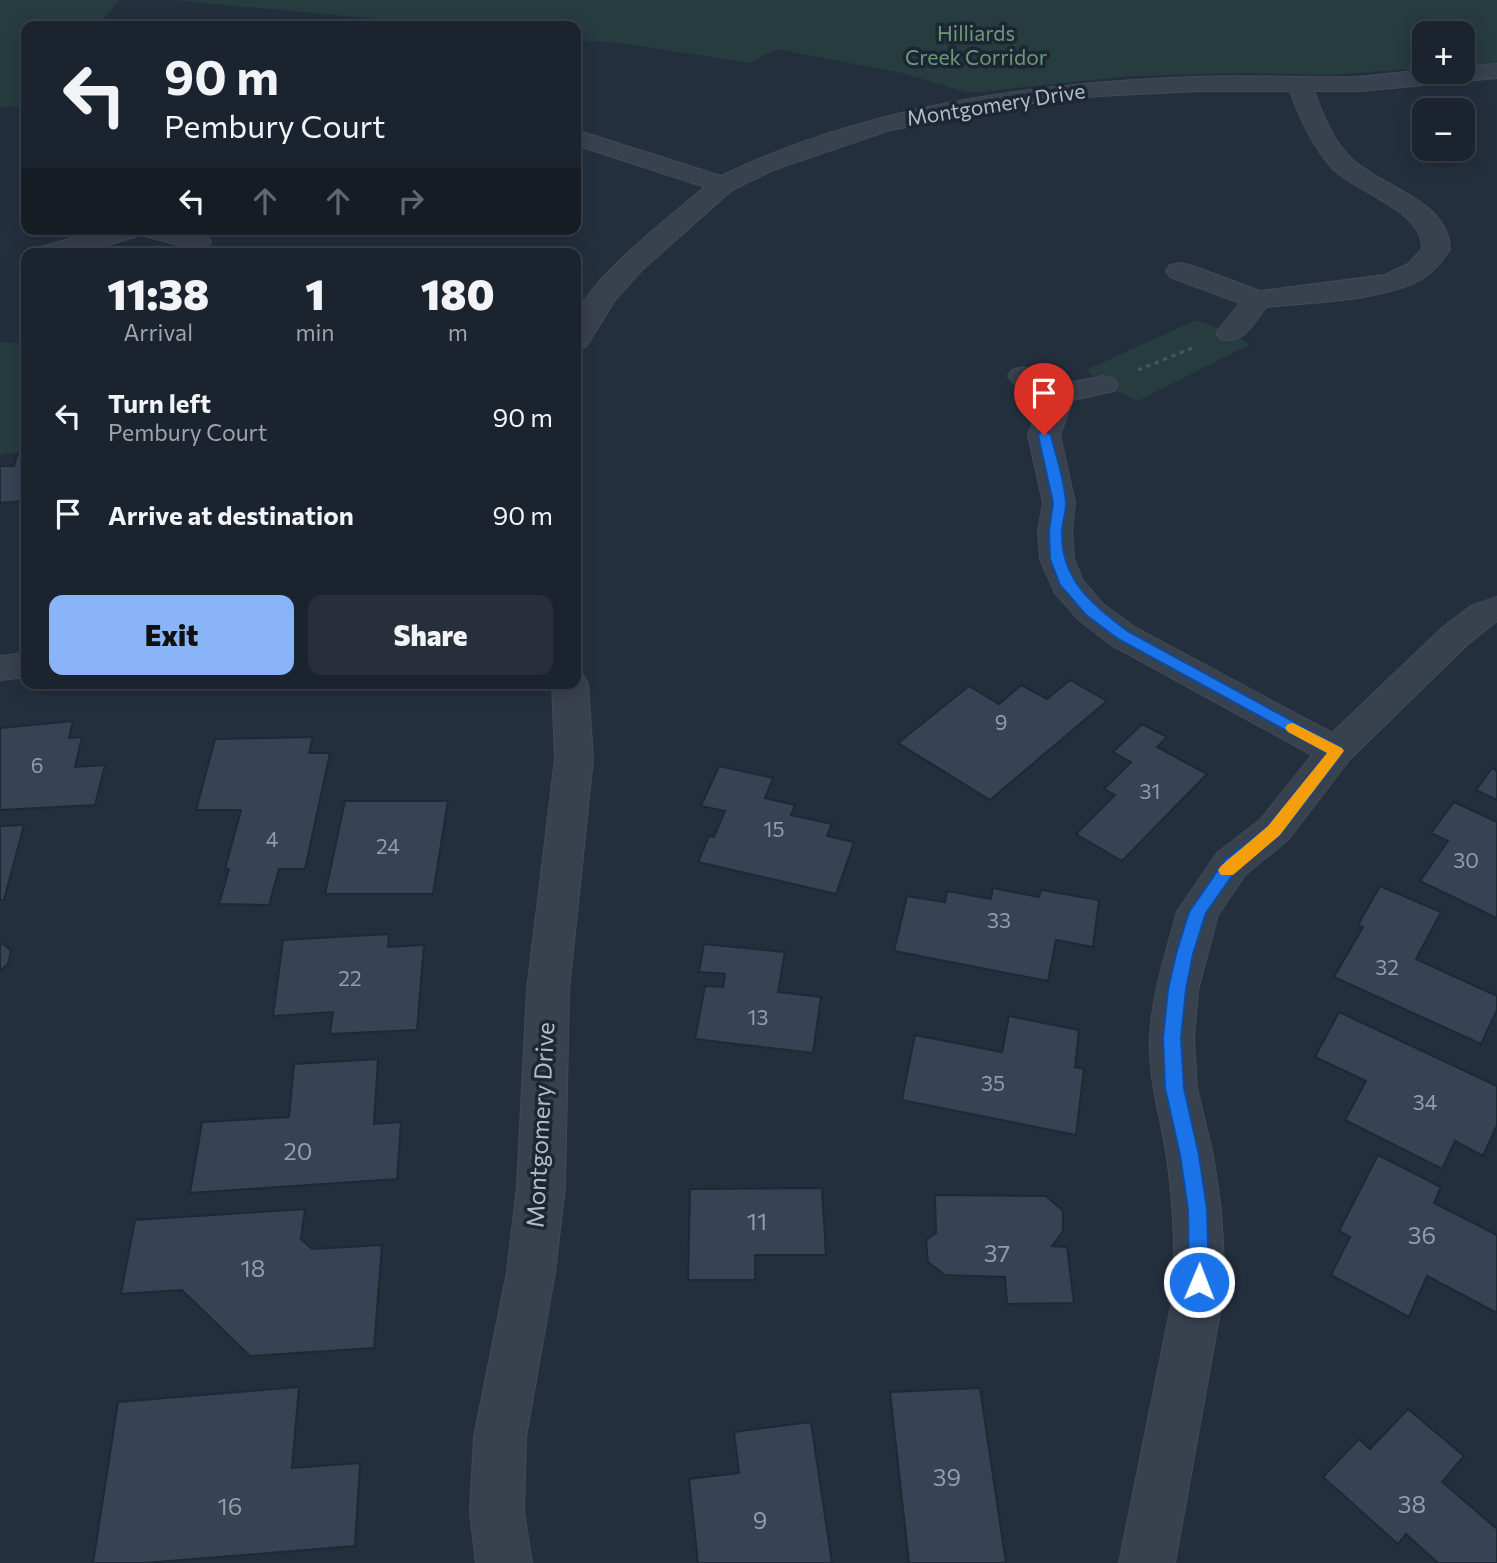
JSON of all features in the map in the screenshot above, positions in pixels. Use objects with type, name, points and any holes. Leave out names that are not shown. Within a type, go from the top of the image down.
[{"type":"street","name":"Montgomery Drive","points":[[581,333],[603,296],[632,264],[723,185],[764,165],[846,135],[955,107],[1099,89],[1197,84],[1361,84],[1497,71]]},
{"type":"street","points":[[1180,271],[1257,300],[1375,285],[1407,276],[1427,264],[1436,249],[1434,231],[1415,212],[1353,172],[1337,157],[1312,118],[1300,85]]},
{"type":"street","points":[[581,140],[723,185]]},
{"type":"street","points":[[68,248],[113,235]]},
{"type":"street","points":[[171,235],[197,242]]},
{"type":"street","points":[[1231,332],[1257,300]]},
{"type":"street","points":[[1023,376],[1060,394],[1103,385]]},
{"type":"street","points":[[1060,394],[1044,435],[1059,503],[1055,531],[1057,559],[1068,585],[1091,612],[1123,636],[1336,751]]},
{"type":"street","points":[[1147,1563],[1197,1301],[1200,1262],[1197,1209],[1190,1155],[1175,1088],[1172,1038],[1177,990],[1198,912],[1231,864],[1274,830],[1336,751],[1455,636],[1483,614],[1497,608]]},
{"type":"street","points":[[0,668],[21,666]]},
{"type":"street","name":"Montgomery Drive","points":[[504,1563],[497,1512],[500,1437],[531,1272],[541,1187],[548,990],[574,759],[570,689]]},
{"type":"path","points":[[1103,385],[1231,332]]},
{"type":"green space","points":[[0,0],[120,0],[101,21],[21,21],[21,106],[0,107]]},
{"type":"green space","name":"Hilliards Creek Corridor","points":[[174,0],[1497,0],[1497,64],[1475,65],[1475,21],[1412,21],[1412,69],[1328,75],[1246,73],[1130,76],[969,93],[902,73],[776,49],[750,63],[621,43],[581,40],[581,21],[386,21]]},
{"type":"green space","points":[[1196,320],[1231,333],[1250,344],[1138,401],[1103,385],[1086,370]]},
{"type":"green space","points":[[0,342],[21,343],[21,452],[0,454]]},
{"type":"building","points":[[17,455],[21,455],[21,501],[0,503],[0,466],[14,466]]},
{"type":"building","points":[[1070,680],[1107,701],[990,800],[898,743],[969,686],[999,704],[1021,685],[1047,699]]},
{"type":"building","points":[[73,721],[69,738],[82,737],[75,767],[105,765],[95,805],[0,810],[0,728]]},
{"type":"building","points":[[1142,724],[1167,737],[1157,747],[1207,774],[1122,861],[1076,834],[1115,795],[1104,789],[1131,762],[1113,752]]},
{"type":"building","points":[[313,737],[309,753],[330,753],[305,869],[279,869],[269,905],[219,904],[229,869],[225,869],[241,810],[196,810],[215,739]]},
{"type":"building","points":[[719,766],[773,778],[765,798],[795,805],[791,815],[832,824],[827,836],[854,842],[836,894],[698,862],[709,836],[714,837],[725,811],[701,806]]},
{"type":"building","points":[[1492,768],[1497,771],[1497,800],[1476,790]]},
{"type":"building","points":[[345,801],[448,801],[433,894],[325,894]]},
{"type":"building","points":[[1454,802],[1497,822],[1497,918],[1420,881],[1448,841],[1431,833]]},
{"type":"building","points":[[24,825],[4,900],[0,900],[0,826]]},
{"type":"building","points":[[1380,886],[1441,912],[1416,959],[1497,996],[1497,1010],[1481,1044],[1334,977],[1363,927],[1358,925]]},
{"type":"building","points":[[993,888],[1039,897],[1041,890],[1099,900],[1093,947],[1056,940],[1048,981],[894,951],[907,896],[945,902],[947,891],[991,899]]},
{"type":"building","points":[[389,934],[388,947],[424,945],[417,1030],[330,1034],[333,1012],[273,1016],[283,940]]},
{"type":"building","points":[[0,944],[4,944],[11,951],[8,964],[0,971]]},
{"type":"building","points":[[704,944],[785,952],[778,992],[821,997],[813,1053],[695,1039],[705,986],[723,987],[725,974],[699,972]]},
{"type":"building","points":[[1339,1012],[1497,1086],[1497,1125],[1483,1156],[1455,1141],[1442,1169],[1345,1120],[1366,1081],[1315,1057]]},
{"type":"building","points":[[1009,1016],[1079,1030],[1075,1067],[1084,1069],[1076,1135],[902,1100],[915,1035],[1002,1052]]},
{"type":"building","points":[[378,1059],[374,1124],[401,1122],[397,1179],[190,1193],[202,1122],[289,1117],[294,1064]]},
{"type":"building","points":[[1378,1155],[1441,1187],[1434,1203],[1497,1235],[1497,1313],[1427,1276],[1409,1317],[1331,1275],[1350,1237],[1339,1231]]},
{"type":"building","points":[[822,1188],[826,1255],[755,1255],[755,1280],[688,1280],[690,1189]]},
{"type":"building","points":[[935,1195],[1046,1196],[1063,1211],[1063,1231],[1052,1246],[1067,1247],[1074,1303],[1007,1304],[1005,1277],[945,1275],[928,1262],[926,1240],[936,1233]]},
{"type":"building","points":[[305,1209],[301,1239],[312,1249],[382,1245],[374,1348],[250,1356],[182,1290],[121,1294],[135,1220]]},
{"type":"building","points":[[299,1387],[292,1468],[360,1463],[355,1546],[144,1563],[93,1563],[118,1402]]},
{"type":"building","points":[[980,1388],[1006,1563],[909,1563],[890,1392]]},
{"type":"building","points":[[1408,1409],[1464,1456],[1442,1482],[1497,1529],[1497,1563],[1438,1563],[1406,1534],[1398,1544],[1323,1477],[1359,1439],[1370,1449]]},
{"type":"building","points":[[811,1422],[832,1563],[698,1563],[689,1479],[739,1473],[734,1432]]},
{"type":"slow traffic","points":[[1227,870],[1274,830],[1336,751],[1293,728]]},
{"type":"route","points":[[1044,435],[1059,503],[1055,531],[1057,559],[1068,585],[1091,612],[1123,636],[1336,751],[1274,830],[1231,864],[1198,912],[1185,954],[1177,990],[1172,1038],[1175,1088],[1190,1155],[1197,1209],[1199,1282]]}]
